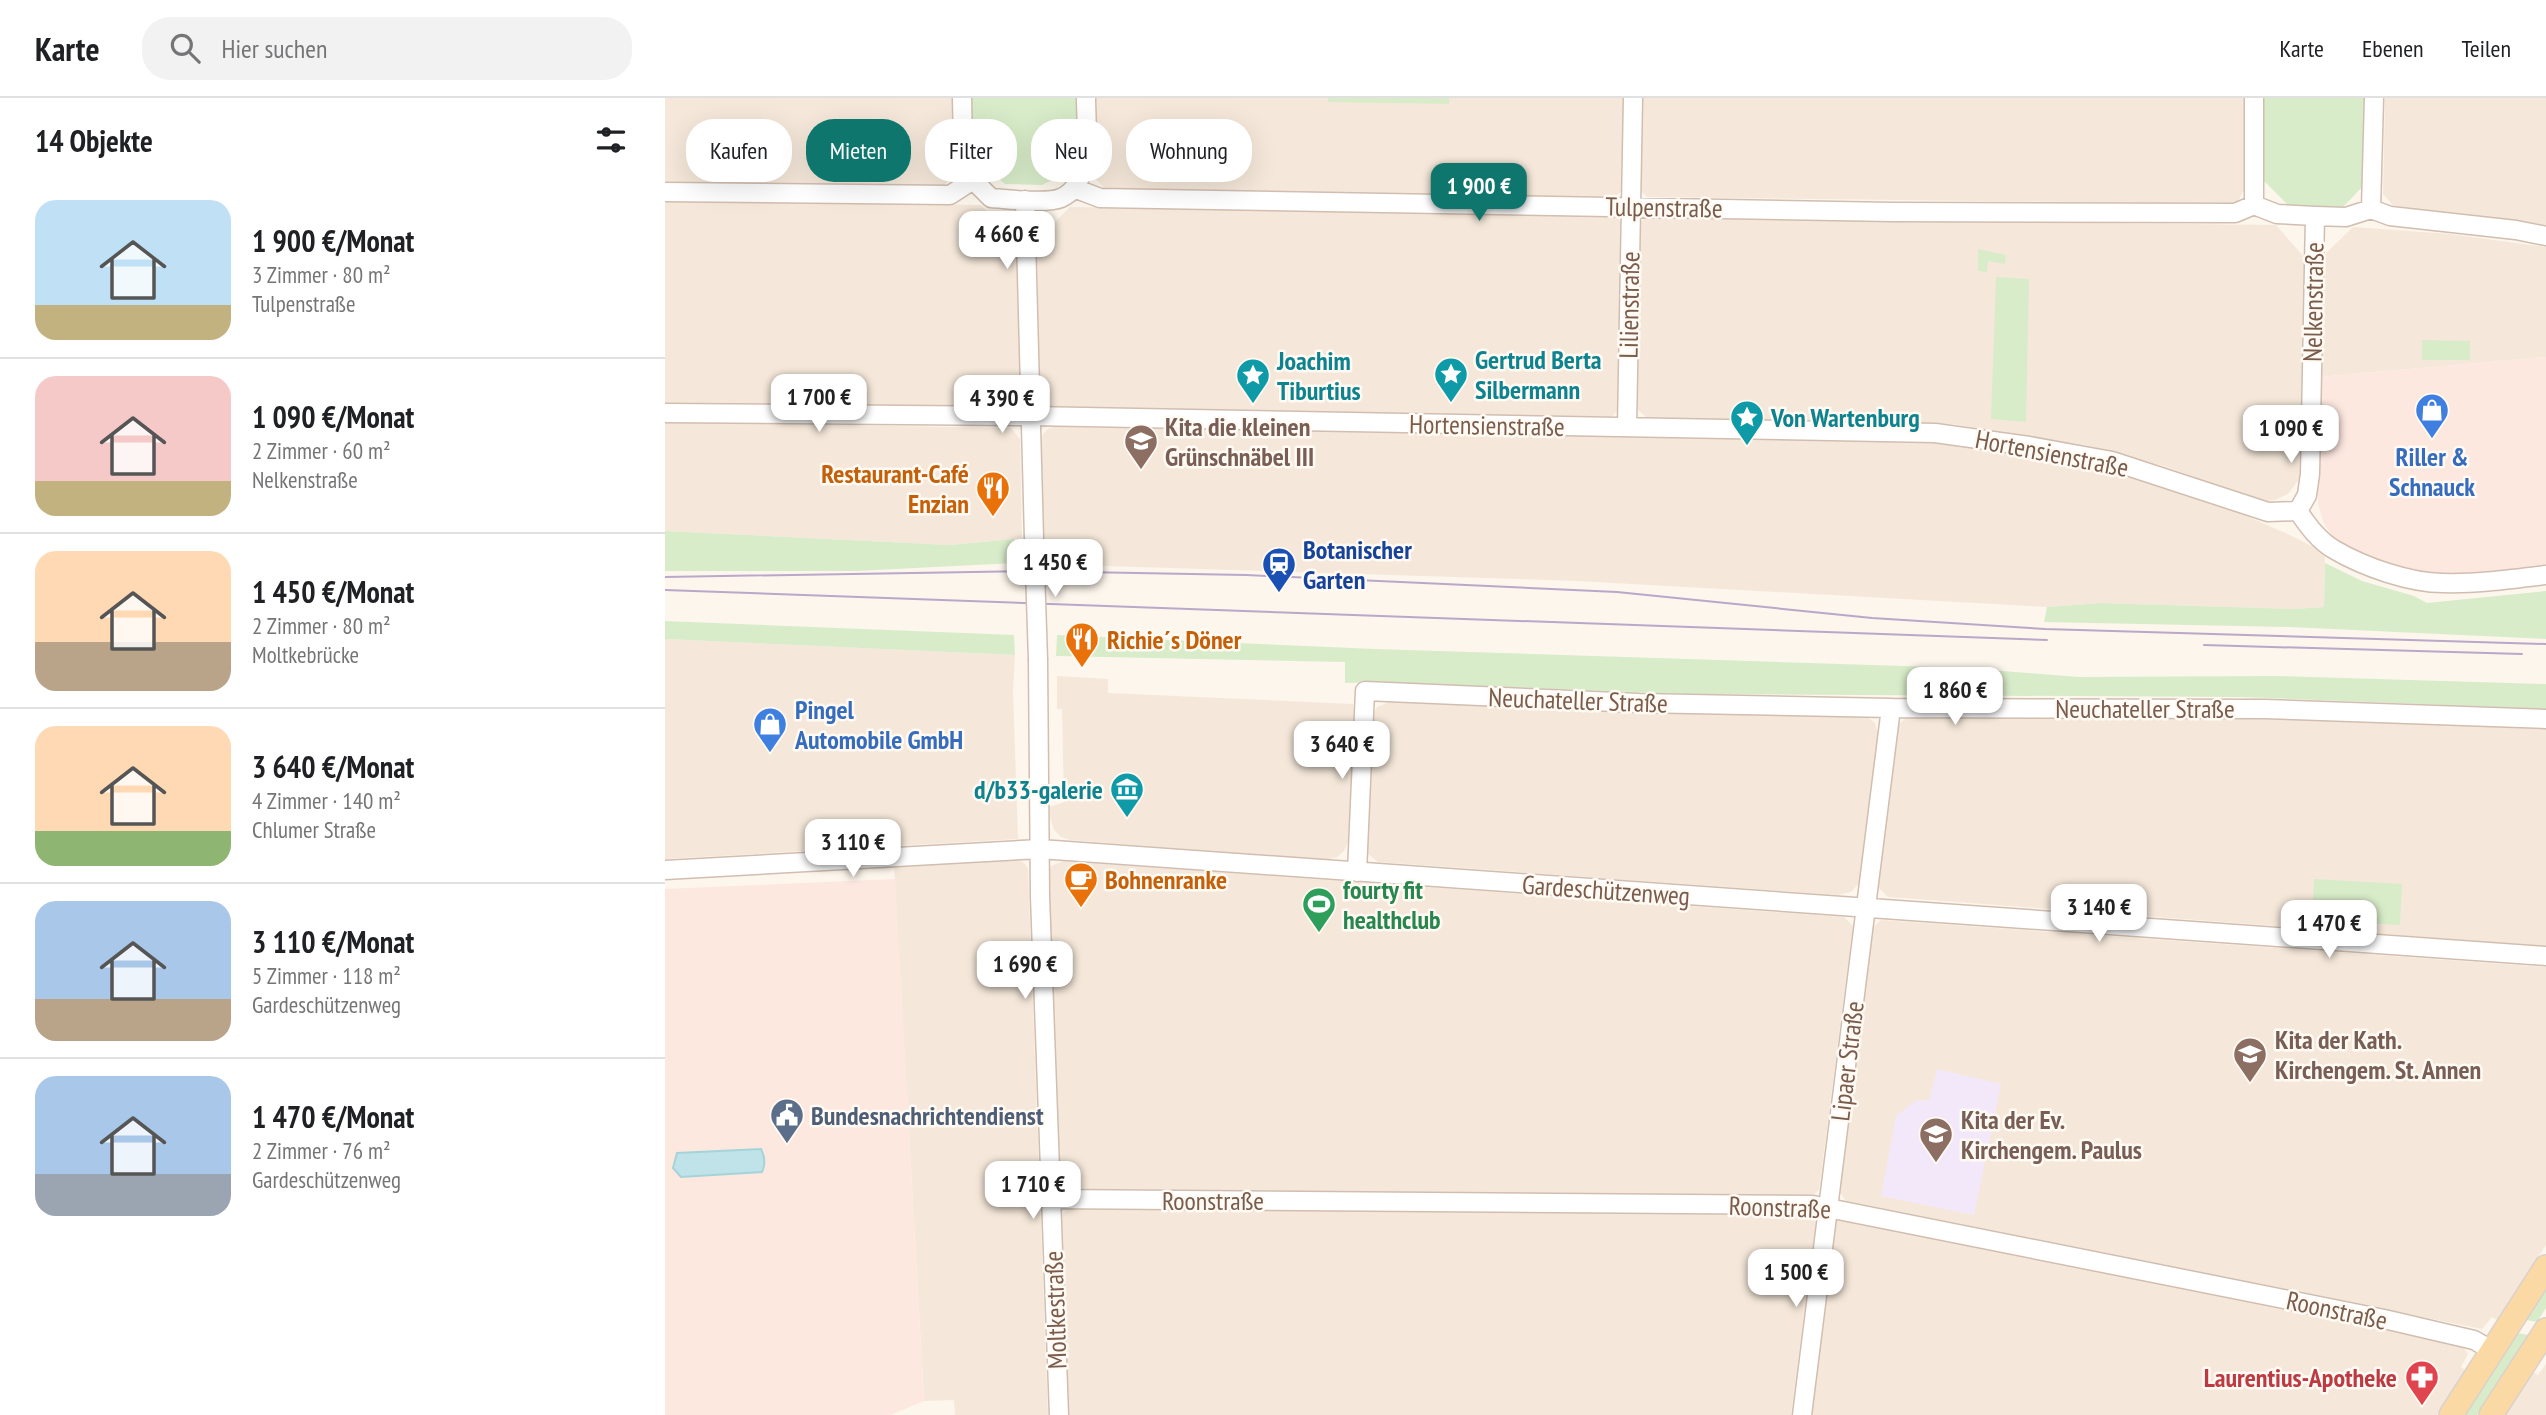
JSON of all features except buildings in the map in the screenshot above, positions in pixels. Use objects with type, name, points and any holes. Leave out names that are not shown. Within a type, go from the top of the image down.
[{"type":"main road","points":[[2451,1415],[2546,1268]]},
{"type":"main road","points":[[2491,1415],[2544,1339]]},
{"type":"street","points":[[962,98],[962,119]]},
{"type":"street","points":[[975,182],[991,198],[1061,198],[1074,188],[1087,159],[1086,98]]},
{"type":"street","name":"Lilienstraße","points":[[1627,427],[1633,98]]},
{"type":"street","points":[[2254,98],[2253,205],[2277,214],[2315,216],[2346,216],[2371,209],[2390,216],[2516,230],[2546,236]]},
{"type":"street","points":[[2371,209],[2374,98]]},
{"type":"street","points":[[665,192],[950,195],[970,182]]},
{"type":"street","name":"Tulpenstraße","points":[[1074,188],[1100,198],[1904,212],[2235,213],[2253,205]]},
{"type":"street","name":"Moltkestraße","points":[[1025,200],[1038,660],[1040,849],[1059,1415]]},
{"type":"street","name":"Nelkenstraße","points":[[2298,511],[2307,495],[2311,474],[2315,216]]},
{"type":"street","name":"Hortensienstraße","points":[[665,413],[1030,416],[1935,433],[2112,461],[2268,512],[2298,511]]},
{"type":"street","points":[[2298,511],[2313,532],[2334,550],[2410,579],[2441,583],[2546,575]]},
{"type":"street","name":"Neuchateller Straße","points":[[1357,872],[1366,691],[1639,703],[1891,708],[2245,708],[2546,719]]},
{"type":"street","name":"Lipaer Straße","points":[[1801,1415],[1891,708]]},
{"type":"street","name":"Gardeschützenweg","points":[[665,870],[1040,849],[2546,956]]},
{"type":"street","name":"Roonstraße","points":[[1051,1199],[1828,1207],[2384,1319],[2474,1340],[2493,1351]]},
{"type":"shaded area","points":[[665,98],[953,98],[953,119],[925,119],[925,182],[947,182],[943,186],[665,182]]},
{"type":"shaded area","points":[[1093,98],[1625,98],[1623,190],[1615,197],[1106,190],[1099,182],[1112,182],[1112,119],[1094,119]]},
{"type":"shaded area","points":[[1641,98],[2247,98],[2245,188],[2238,201],[2231,204],[1647,197],[1640,190]]},
{"type":"shaded area","points":[[2385,98],[2546,98],[2546,226],[2396,209],[2383,194]]},
{"type":"shaded area","points":[[665,200],[981,205],[1016,241],[1020,396],[1017,403],[1008,409],[665,404]]},
{"type":"shaded area","points":[[1070,207],[1615,215],[1623,224],[1617,411],[1610,419],[1044,408],[1039,397],[1037,248],[1041,236]]},
{"type":"shaded area","points":[[1648,215],[1738,219],[2276,225],[2305,258],[2300,478],[2288,494],[2266,501],[2249,498],[2167,467],[2085,445],[1951,424],[1647,418],[1638,410],[1637,403],[1639,224]]},
{"type":"shaded area","points":[[2353,227],[2450,234],[2546,247],[2546,357],[2319,377],[2322,257]]},
{"type":"shaded area","name":"Riller & Schnauck","points":[[2546,357],[2546,567],[2464,575],[2425,573],[2353,551],[2340,544],[2331,534],[2323,522],[2318,503],[2319,377]]},
{"type":"shaded area","points":[[665,422],[1011,428],[1020,439],[1022,538],[950,545],[665,531]]},
{"type":"shaded area","points":[[1054,427],[1921,441],[1967,444],[2079,462],[2132,475],[2224,506],[2294,537],[2325,553],[2324,607],[2293,609],[2101,603],[2047,607],[1577,581],[1044,564],[1041,442],[1043,434]]},
{"type":"shaded area","points":[[665,639],[1015,655],[1013,691],[1018,839],[665,859]]},
{"type":"shaded area","points":[[1057,676],[1108,679],[1108,693],[1353,704],[1355,718],[1348,842],[1344,851],[1337,857],[1326,860],[1070,840],[1061,837],[1054,830],[1050,817],[1050,807],[1064,802],[1062,709],[1057,709]]},
{"type":"shaded area","points":[[1392,701],[1686,713],[1864,714],[1875,723],[1879,736],[1860,882],[1851,892],[1838,895],[1378,862],[1367,853],[1373,715],[1377,707]]},
{"type":"shaded area","points":[[1909,715],[2301,719],[2546,729],[2546,946],[1888,897],[1879,888],[1877,878],[1898,725]]},
{"type":"shaded area","points":[[1018,860],[1028,868],[1048,1415],[955,1415],[954,1400],[924,1401],[894,867]]},
{"type":"shaded area","points":[[1063,861],[1844,917],[1853,926],[1819,1190],[1814,1194],[1796,1196],[1088,1189],[1066,1186],[1059,1175],[1048,875],[1051,866]]},
{"type":"shaded area","name":"Bundesnachrichtendienst","points":[[895,879],[924,1401],[890,1415],[665,1415],[665,889]]},
{"type":"shaded area","points":[[1881,920],[2546,967],[2546,1245],[2497,1320],[2492,1317],[2482,1329],[1846,1201],[1838,1190],[1872,928]]},
{"type":"shaded area","name":"Kita der Ev. Kirchengem. Paulus","points":[[1937,1069],[2001,1084],[1974,1215],[1881,1196],[1896,1116],[1917,1100],[1929,1101]]},
{"type":"shaded area","points":[[1093,1206],[1780,1212],[1811,1215],[1816,1221],[1791,1415],[1068,1415],[1061,1218],[1063,1213],[1070,1209]]},
{"type":"shaded area","points":[[1841,1217],[2455,1341],[2462,1345],[2468,1354],[2461,1367],[2465,1370],[2437,1415],[1810,1415],[1834,1223]]},
{"type":"shaded area","points":[[2546,1364],[2546,1415],[2505,1415],[2533,1372],[2538,1375]]},
{"type":"green space","points":[[969,98],[1078,98],[1078,119],[1031,119],[1031,182],[1048,182],[1042,185],[1003,182],[1017,182],[1017,119],[969,119]]},
{"type":"green space","points":[[1328,98],[1449,98],[1449,104],[1328,102]]},
{"type":"green space","points":[[2264,98],[2369,98],[2368,181],[2343,207],[2288,205],[2262,179]]},
{"type":"green space","points":[[1978,249],[2006,255],[2005,264],[1988,261],[1987,272],[1978,271]]},
{"type":"green space","points":[[1996,277],[2029,279],[2026,422],[1991,419]]},
{"type":"green space","points":[[2422,340],[2470,341],[2470,360],[2422,360]]},
{"type":"green space","points":[[665,531],[950,545],[1014,539],[1014,563],[856,571],[665,571]]},
{"type":"green space","points":[[2325,563],[2362,581],[2414,596],[2427,603],[2546,591],[2546,639],[2289,627],[2044,622],[2047,607],[2101,603],[2293,609],[2324,607]]},
{"type":"green space","points":[[665,621],[1014,635],[1015,655],[665,639]]},
{"type":"green space","points":[[1057,635],[1375,649],[1964,668],[2078,677],[2277,676],[2546,684],[2546,709],[2242,697],[1687,694],[1345,683],[1345,662],[1056,656]]},
{"type":"green space","points":[[2314,879],[2402,884],[2400,925],[2312,920]]},
{"type":"green space","points":[[2546,1289],[2546,1308],[2537,1322],[2526,1320]]},
{"type":"green space","points":[[2517,1333],[2529,1335],[2477,1415],[2465,1415]]},
{"type":"water","points":[[761,1149],[765,1160],[762,1172],[681,1177],[673,1168],[677,1153]]},
{"type":"tram line","points":[[665,577],[1027,571],[1246,575],[1617,592],[1872,618],[2045,629],[2546,644]]},
{"type":"tram line","points":[[665,590],[2047,640]]},
{"type":"tram line","points":[[2204,645],[2522,654]]},
{"type":"place","name":"Gertrud Berta Silbermann","points":[[1451,404]]},
{"type":"place","name":"Joachim Tiburtius","points":[[1253,405]]},
{"type":"place","name":"Riller & Schnauck","points":[[2432,440]]},
{"type":"place","name":"Von Wartenburg","points":[[1747,447]]},
{"type":"place","name":"Kita die kleinen Grünschnäbel III","points":[[1141,471]]},
{"type":"place","name":"Restaurant-Café Enzian","points":[[993,518]]},
{"type":"place","name":"Botanischer Garten","points":[[1279,594]]},
{"type":"place","name":"Richie´s Döner","points":[[1082,669]]},
{"type":"place","name":"Pingel Automobile GmbH","points":[[770,754]]},
{"type":"place","name":"d/b33-galerie","points":[[1127,819]]},
{"type":"place","name":"Bohnenranke","points":[[1081,909]]},
{"type":"place","name":"fourty fit healthclub","points":[[1319,934]]},
{"type":"place","name":"Kita der Kath. Kirchengem. St. Annen","points":[[2250,1084]]},
{"type":"place","name":"Bundesnachrichtendienst","points":[[787,1145]]},
{"type":"place","name":"Kita der Ev. Kirchengem. Paulus","points":[[1936,1164]]},
{"type":"place","name":"Laurentius-Apotheke","points":[[2422,1407]]}]
